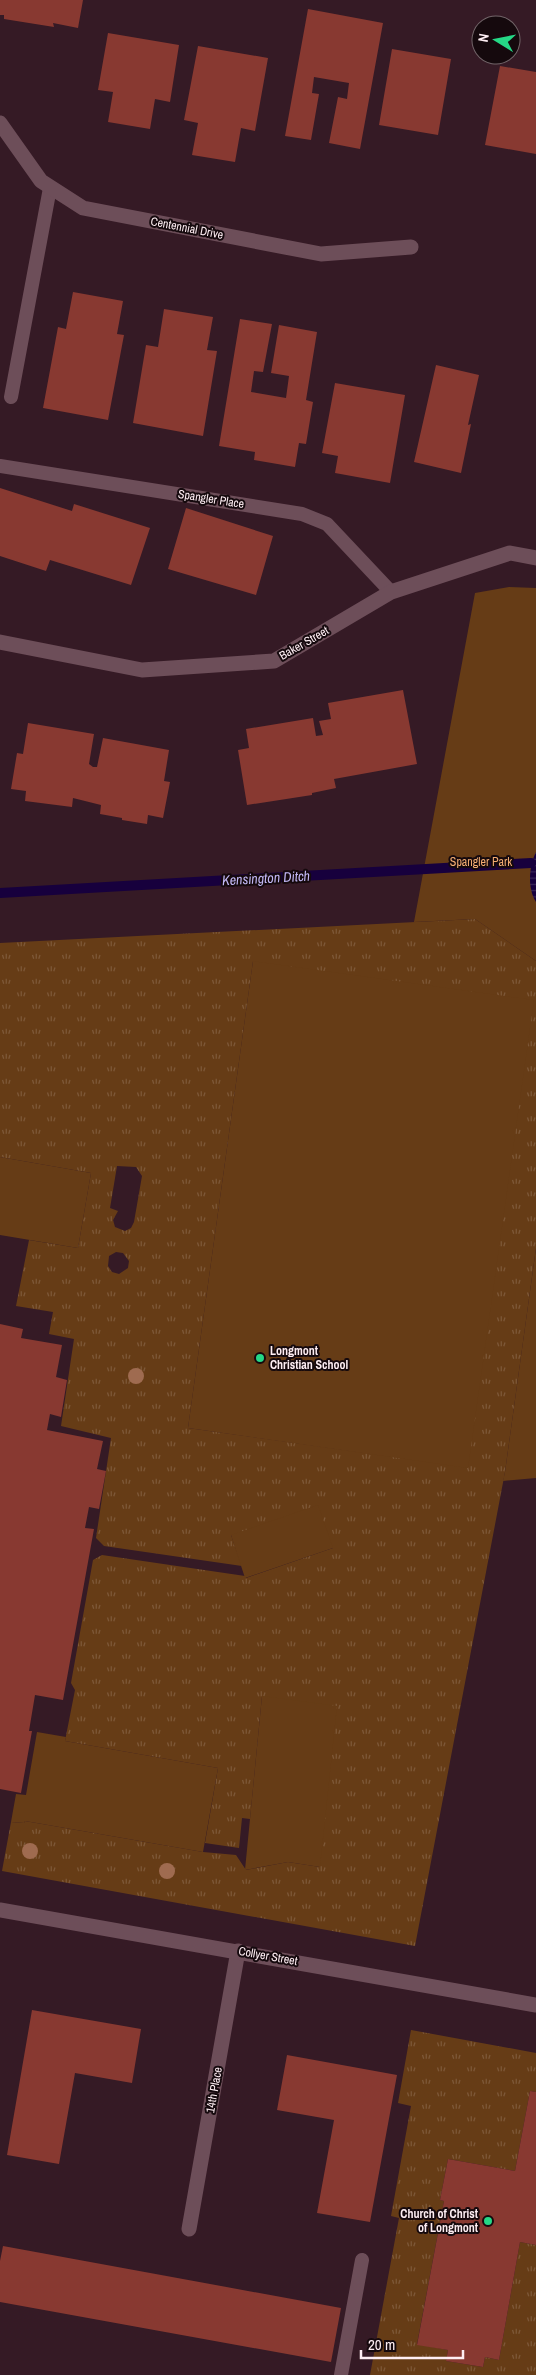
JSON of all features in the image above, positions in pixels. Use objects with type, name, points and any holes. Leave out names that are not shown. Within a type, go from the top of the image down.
[{"type":"street","name":"Centennial Drive","points":[[0,123],[41,181],[83,208],[322,254],[411,247]]},
{"type":"street","name":"Baker Street","points":[[0,642],[142,670],[274,661],[391,592],[510,553],[536,558]]},
{"type":"street","name":"Collyer Street","points":[[0,1910],[238,1950],[536,2005]]},
{"type":"street","name":"14th Place","points":[[189,2229],[238,1950]]},
{"type":"lane","points":[[11,397],[50,188]]},
{"type":"lane","name":"Spangler Place","points":[[0,466],[302,514],[327,524],[391,592]]},
{"type":"lane","points":[[341,2375],[362,2260]]},
{"type":"green space","name":"Spangler Park","points":[[509,587],[536,588],[536,961],[475,919],[414,922],[475,593]]},
{"type":"green space","name":"Longmont Christian School","points":[[475,919],[536,961],[536,1248],[505,1472],[415,1946],[2,1871],[11,1822],[24,1823],[25,1821],[203,1852],[236,1855],[246,1870],[288,1862],[320,1867],[262,1696],[250,1819],[242,1818],[239,1848],[205,1843],[218,1768],[65,1741],[75,1690],[71,1683],[93,1560],[102,1555],[245,1576],[246,1578],[333,1548],[231,1535],[242,1566],[104,1546],[96,1538],[111,1438],[61,1426],[74,1339],[49,1334],[53,1312],[16,1306],[29,1240],[78,1248],[91,1173],[0,1157],[0,943]],"holes":[[[253,961],[468,1467],[188,1428]],[[117,1166],[136,1167],[142,1176],[134,1222],[131,1228],[125,1231],[115,1227],[113,1220],[118,1211],[110,1208]],[[116,1252],[123,1253],[129,1261],[128,1268],[119,1274],[112,1272],[108,1266],[109,1256]]]},
{"type":"green space","points":[[253,961],[534,1000],[468,1468],[188,1428]]},
{"type":"green space","points":[[0,1157],[91,1173],[78,1248],[0,1235]]},
{"type":"green space","points":[[536,1248],[536,1478],[503,1481],[505,1472]]},
{"type":"green space","points":[[318,1505],[333,1548],[245,1578],[231,1535]]},
{"type":"green space","points":[[262,1696],[337,1706],[320,1867],[288,1862],[245,1870]]},
{"type":"green space","points":[[37,1732],[66,1737],[65,1741],[218,1768],[203,1852],[25,1821],[24,1823],[11,1822],[16,1794],[26,1795]]},
{"type":"green space","points":[[411,2030],[536,2053],[536,2092],[530,2091],[515,2171],[448,2159],[440,2200],[444,2201],[417,2344],[448,2350],[446,2361],[483,2367],[485,2357],[499,2360],[520,2242],[536,2245],[536,2375],[370,2375],[399,2218],[391,2216],[411,2106],[398,2103]]},
{"type":"shaded area","points":[[536,852],[536,902],[531,890],[530,877]]},
{"type":"building","points":[[0,0],[83,0],[78,28],[53,23],[54,27],[4,19],[4,15],[0,15]]},
{"type":"building","points":[[308,9],[383,23],[360,149],[329,143],[338,97],[347,99],[349,83],[314,77],[312,93],[319,94],[311,140],[285,136]]},
{"type":"building","points":[[108,33],[179,45],[170,102],[155,99],[150,129],[108,122],[113,92],[98,90]]},
{"type":"building","points":[[198,46],[268,58],[255,131],[241,128],[235,162],[192,155],[198,123],[184,120]]},
{"type":"building","points":[[392,49],[451,59],[438,135],[379,125]]},
{"type":"building","points":[[500,66],[536,72],[536,154],[485,145]]},
{"type":"building","points":[[73,292],[123,301],[117,334],[124,335],[108,420],[43,408],[58,327],[66,329]]},
{"type":"building","points":[[164,309],[213,317],[207,350],[217,351],[203,436],[133,423],[146,345],[158,347]]},
{"type":"building","points":[[240,319],[272,324],[263,372],[254,371],[251,392],[286,398],[289,376],[271,373],[279,325],[317,332],[306,400],[313,402],[306,444],[299,443],[295,467],[254,460],[255,452],[219,446]]},
{"type":"building","points":[[436,365],[479,375],[468,425],[471,424],[461,473],[414,462]]},
{"type":"building","points":[[335,383],[405,395],[390,483],[335,473],[338,456],[322,453]]},
{"type":"building","points":[[0,488],[72,511],[74,504],[150,528],[131,585],[50,560],[46,571],[0,556]]},
{"type":"building","points":[[186,508],[273,536],[256,595],[168,569]]},
{"type":"building","points":[[403,690],[417,764],[334,779],[336,788],[312,793],[312,795],[247,805],[238,750],[249,748],[246,729],[313,718],[316,736],[323,735],[319,721],[331,719],[328,703]]},
{"type":"building","points":[[28,723],[94,734],[89,764],[93,767],[97,767],[103,738],[169,750],[164,781],[170,782],[163,818],[148,815],[147,824],[122,820],[122,818],[100,814],[101,805],[73,798],[72,807],[25,801],[26,791],[11,789],[17,753],[23,754]]},
{"type":"building","points":[[0,1324],[23,1329],[21,1338],[62,1345],[56,1377],[67,1380],[61,1417],[50,1414],[47,1430],[103,1441],[97,1469],[106,1471],[99,1509],[89,1507],[85,1528],[94,1529],[63,1700],[35,1695],[29,1731],[32,1731],[21,1793],[0,1789]]},
{"type":"building","points":[[32,2010],[141,2029],[132,2083],[75,2073],[59,2164],[7,2155]]},
{"type":"building","points":[[287,2055],[397,2075],[370,2222],[317,2213],[334,2120],[277,2110]]},
{"type":"building","name":"Church of Christ of Longmont","points":[[530,2091],[536,2092],[536,2245],[520,2242],[499,2360],[485,2357],[483,2367],[446,2361],[448,2350],[417,2345],[444,2201],[440,2200],[448,2159],[515,2171]]},
{"type":"building","points":[[3,2246],[341,2308],[331,2362],[0,2302],[0,2261]]},
{"type":"waterway","name":"Kensington Ditch","points":[[0,893],[531,863]]},
{"type":"place","name":"Longmont Christian School","points":[[260,1358]]},
{"type":"place","name":"Church of Christ of Longmont","points":[[488,2221]]}]
